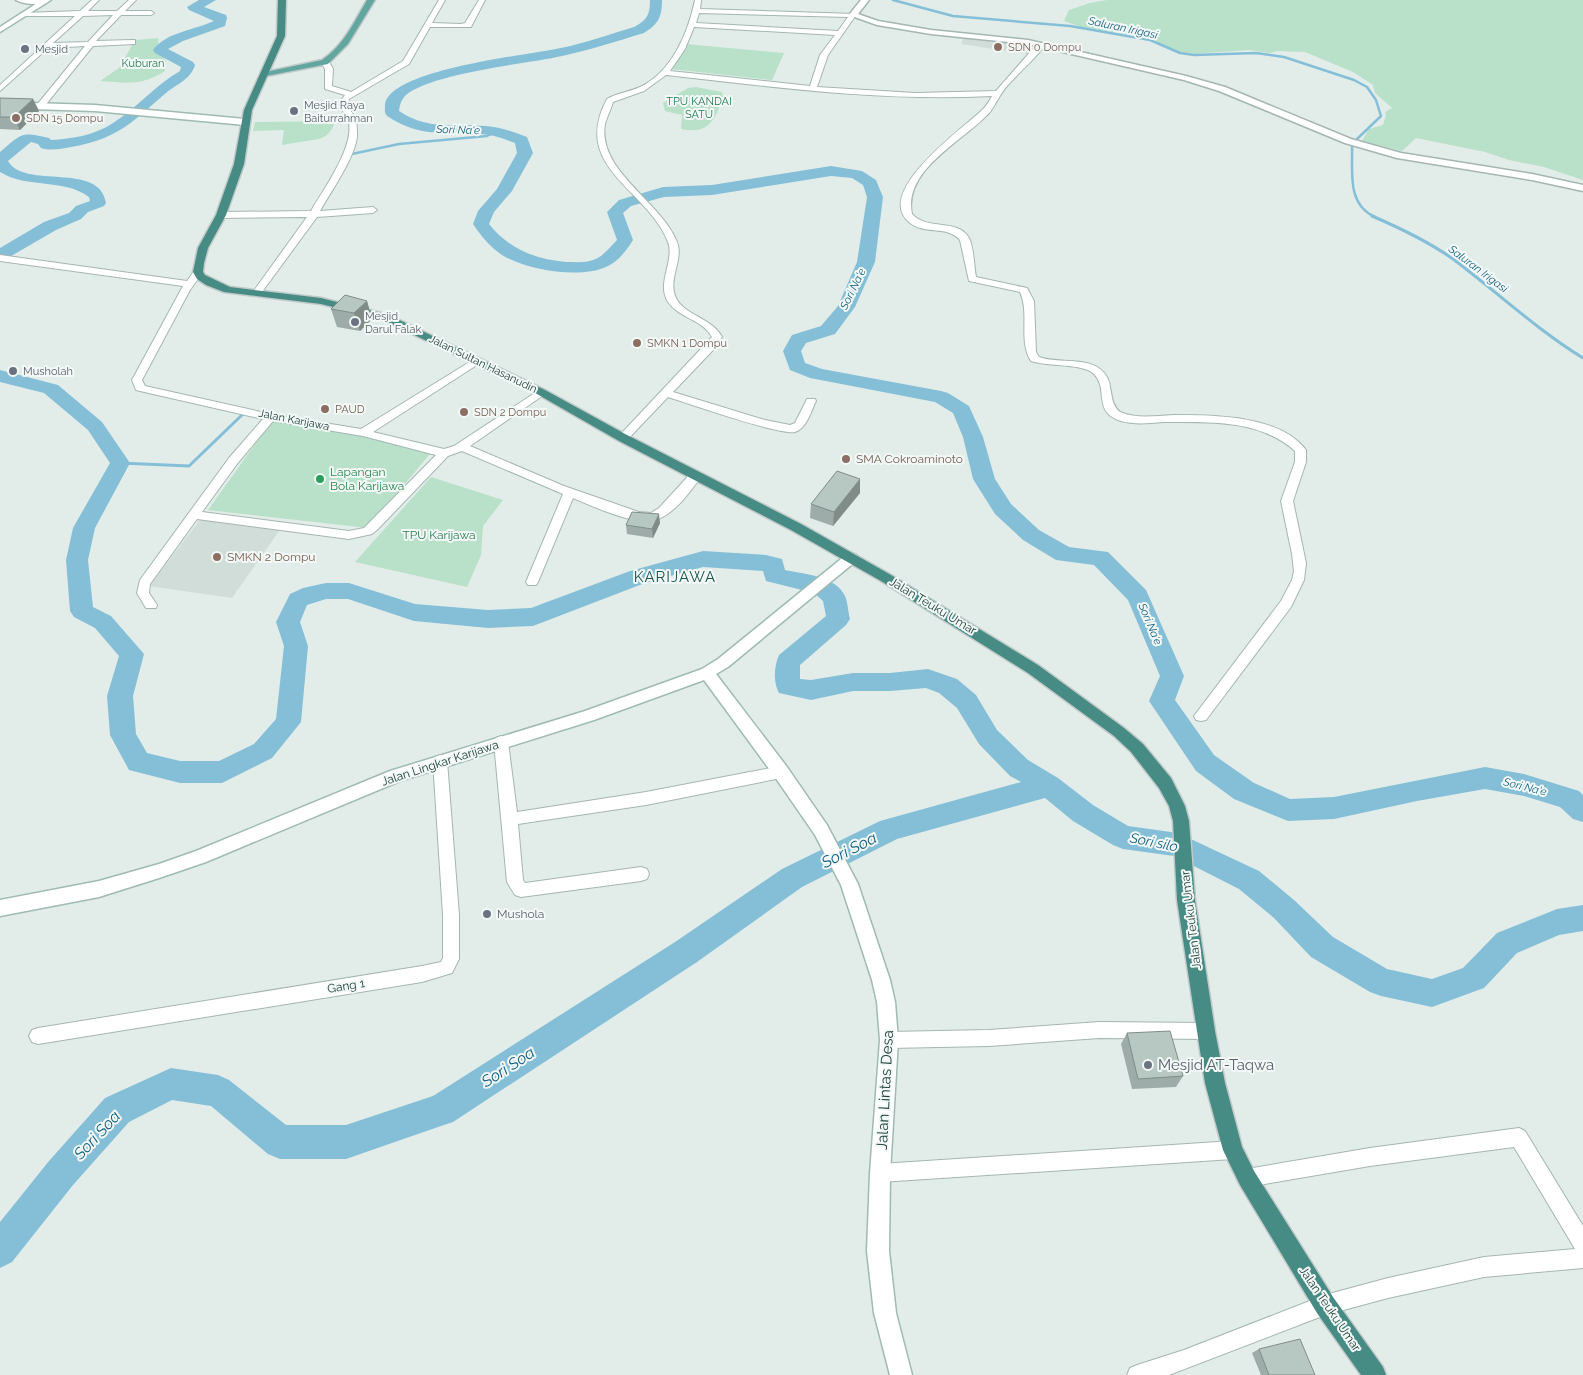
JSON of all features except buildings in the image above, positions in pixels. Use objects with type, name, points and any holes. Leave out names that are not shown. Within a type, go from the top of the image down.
[{"type":"highway","points":[[198,272],[203,248],[221,215],[239,164],[248,110],[281,36],[282,0]]},
{"type":"highway","name":"Jalan Sultan Hasanudin","points":[[198,272],[203,280],[228,290],[321,301],[385,317],[541,392],[623,438],[796,526],[851,558]]},
{"type":"highway","name":"Jalan Teuku Umar","points":[[851,558],[1017,659],[1119,732],[1137,748],[1165,783],[1177,806],[1183,837],[1186,900],[1206,1031],[1216,1083],[1233,1150],[1247,1178],[1324,1305],[1375,1375]]},
{"type":"main road","points":[[20,0],[45,1]]},
{"type":"main road","points":[[264,75],[325,62],[332,58],[341,48],[371,0]]},
{"type":"main road","points":[[865,0],[853,15],[877,23],[1041,45],[1206,83],[1348,141],[1400,156],[1512,174],[1583,188]]},
{"type":"main road","points":[[0,30],[45,1]]},
{"type":"main road","points":[[270,61],[305,66]]},
{"type":"main road","points":[[0,106],[128,110],[245,122]]},
{"type":"main road","points":[[223,119],[248,110]]},
{"type":"main road","name":"Jalan Lingkar Karijawa","points":[[0,908],[99,889],[159,871],[200,857],[396,776],[588,716],[707,673],[723,663],[851,558]]},
{"type":"main road","name":"Jalan Lintas Desa","points":[[707,673],[781,772],[821,830],[848,884],[881,980],[886,1002],[889,1040],[880,1173],[878,1251],[885,1313],[901,1375]]},
{"type":"street","points":[[0,89],[96,0]]},
{"type":"street","points":[[40,106],[91,44],[133,0]]},
{"type":"street","points":[[256,294],[314,214],[350,150],[353,137],[352,119],[345,110],[344,102],[351,94],[406,62],[442,0]]},
{"type":"street","points":[[429,25],[468,25],[482,0]]},
{"type":"street","points":[[623,438],[711,346],[717,337],[712,330],[672,301],[669,292],[674,245],[660,221],[622,182],[605,151],[600,134],[602,119],[610,101],[645,88],[663,72],[685,43],[698,0]]},
{"type":"street","points":[[695,11],[853,15]]},
{"type":"street","points":[[24,14],[152,13]]},
{"type":"street","points":[[814,88],[824,55],[853,15]]},
{"type":"street","points":[[692,25],[840,34]]},
{"type":"street","points":[[45,46],[132,42]]},
{"type":"street","points":[[1041,45],[998,93],[986,111],[958,134],[912,183],[904,204],[912,220],[927,227],[962,234],[965,239],[972,279],[1024,290],[1029,301],[1031,352],[1035,359],[1041,362],[1082,366],[1095,370],[1101,377],[1106,402],[1112,413],[1132,419],[1200,419],[1238,422],[1264,429],[1280,436],[1295,444],[1302,455],[1287,502],[1301,563],[1297,586],[1286,604],[1201,716]]},
{"type":"street","points":[[325,62],[329,70],[328,87],[351,94]]},
{"type":"street","points":[[663,72],[814,88],[897,94],[967,95],[998,93]]},
{"type":"street","points":[[221,215],[314,214],[373,210]]},
{"type":"street","points":[[0,258],[187,287],[210,283]]},
{"type":"street","points":[[187,287],[198,272]]},
{"type":"street","name":"Jalan Karijawa","points":[[187,287],[137,380],[138,386],[145,390],[270,417],[363,433],[444,453]]},
{"type":"street","points":[[363,433],[476,360]]},
{"type":"street","points":[[194,515],[331,533],[359,534],[368,531],[444,453],[462,447],[541,392]]},
{"type":"street","points":[[665,393],[763,423],[792,429],[799,425],[811,401]]},
{"type":"street","points":[[151,605],[143,593],[144,583],[233,461],[270,417]]},
{"type":"street","points":[[462,447],[570,492],[642,518],[651,518],[663,512],[696,475]]},
{"type":"street","points":[[532,582],[570,492]]},
{"type":"street","points":[[500,742],[510,819],[515,882],[521,890],[642,874]]},
{"type":"street","name":"Gang 1","points":[[38,1036],[422,974],[446,968],[451,958],[451,915],[440,761]]},
{"type":"street","points":[[510,819],[584,809],[781,772]]},
{"type":"street","points":[[889,1040],[989,1038],[1099,1030],[1206,1031]]},
{"type":"street","points":[[1247,1178],[1370,1157],[1519,1137],[1583,1244]]},
{"type":"street","points":[[880,1173],[1233,1150]]},
{"type":"street","points":[[1137,1375],[1184,1360],[1324,1305],[1388,1288],[1461,1271],[1583,1258]]},
{"type":"shaded area","points":[[964,35],[1036,45],[1026,54],[961,44]]},
{"type":"shaded area","name":"SMKN 2 Dompu","points":[[203,516],[282,527],[232,598],[149,586]]},
{"type":"green space","points":[[1107,0],[1583,0],[1583,180],[1544,167],[1509,160],[1485,152],[1416,138],[1402,151],[1362,141],[1369,129],[1383,125],[1385,112],[1392,108],[1375,93],[1373,85],[1353,72],[1305,52],[1277,51],[1270,53],[1249,50],[1191,54],[1177,52],[1144,37],[1081,27],[1064,21],[1069,10]]},
{"type":"green space","name":"Kuburan","points":[[158,38],[159,53],[166,60],[165,71],[157,76],[141,81],[126,83],[100,81],[119,68],[135,40]]},
{"type":"green space","points":[[686,44],[784,53],[772,80],[671,69]]},
{"type":"green space","name":"TPU KANDAI SATU","points":[[696,87],[722,92],[721,102],[716,115],[704,128],[694,130],[681,129],[682,115],[665,111],[663,103],[688,88]]},
{"type":"green space","points":[[331,121],[334,125],[323,138],[282,145],[284,130],[253,131],[255,122]]},
{"type":"green space","name":"Lapangan Bola Karijawa","points":[[273,419],[435,448],[368,528],[208,510]]},
{"type":"green space","name":"TPU Karijawa","points":[[431,477],[503,500],[483,526],[481,555],[467,587],[355,562]]},
{"type":"waterway","points":[[0,160],[28,137],[44,141],[46,145],[88,139],[109,132],[134,115],[162,89],[186,73],[188,65],[160,50],[179,38],[220,23],[221,18],[193,7],[210,0]]},
{"type":"waterway","name":"Sori Na'e","points":[[656,0],[656,9],[651,23],[639,30],[563,52],[453,72],[418,83],[402,91],[393,101],[392,113],[403,121],[415,126],[437,130],[490,131],[522,140],[525,153],[504,191],[486,211],[481,224],[491,237],[515,255],[533,262],[557,266],[580,267],[599,264],[617,250],[625,240],[615,212],[625,203],[663,192],[712,190],[831,171],[856,174],[870,183],[875,197],[866,262],[846,307],[828,330],[799,339],[792,351],[797,366],[817,374],[941,397],[962,410],[973,437],[984,479],[1003,509],[1031,535],[1064,554],[1100,558],[1138,596],[1172,676],[1162,701],[1205,763],[1244,791],[1288,810],[1334,808],[1485,778],[1524,785],[1569,799],[1583,811]]},
{"type":"waterway","name":"Saluran Irigasi","points":[[893,0],[953,16],[1070,26],[1150,40],[1180,53],[1194,55],[1256,53],[1284,57],[1354,80],[1367,87],[1376,100],[1381,116],[1357,139]]},
{"type":"waterway","points":[[347,155],[399,144],[487,136],[495,132]]},
{"type":"waterway","name":"Saluran Irigasi","points":[[1352,144],[1352,176],[1355,195],[1359,204],[1375,217]]},
{"type":"waterway","points":[[0,161],[4,168],[12,173],[84,186],[97,195],[98,203],[82,209],[75,216],[50,226],[0,255]]},
{"type":"waterway","name":"Saluran Irigasi","points":[[1372,216],[1414,236],[1453,259],[1549,335],[1583,358]]},
{"type":"waterway","points":[[0,376],[51,389],[95,426],[120,463],[84,528],[77,560],[82,611],[103,622],[132,654],[120,696],[123,735],[138,762],[180,772],[222,772],[263,751],[288,722],[296,646],[288,622],[298,600],[311,594],[326,591],[349,591],[414,612],[488,619],[533,617],[638,577],[703,559],[774,565],[774,575],[822,587],[834,597],[838,619],[788,662],[788,686],[811,690],[853,682],[890,682],[928,678],[948,686],[967,702],[988,737],[1019,768],[1049,786]]},
{"type":"waterway","points":[[120,463],[189,466],[244,413]]},
{"type":"waterway","name":"Sori Soa","points":[[0,1250],[61,1173],[117,1110],[171,1084],[218,1091],[280,1142],[346,1142],[441,1110],[686,952],[792,878],[890,829],[1049,786]]},
{"type":"waterway","name":"Sori silo","points":[[1049,786],[1083,813],[1123,837],[1178,845],[1249,880],[1284,909],[1322,947],[1381,982],[1432,993],[1473,978],[1507,943],[1557,922],[1583,918]]},
{"type":"place","name":"SDN 0 Dompu","points":[[998,47]]},
{"type":"place","name":"Mesjid","points":[[25,49]]},
{"type":"place","name":"Mesjid Raya Baiturrahman","points":[[294,111]]},
{"type":"place","name":"SDN 15 Dompu","points":[[16,118]]},
{"type":"place","name":"Mesjid Darul Falak","points":[[355,322]]},
{"type":"place","name":"SMKN 1 Dompu","points":[[637,343]]},
{"type":"place","name":"Musholah","points":[[13,371]]},
{"type":"place","name":"PAUD","points":[[325,409]]},
{"type":"place","name":"SDN 2 Dompu","points":[[464,412]]},
{"type":"place","name":"SMA Cokroaminoto","points":[[846,459]]},
{"type":"place","name":"Lapangan Bola Karijawa","points":[[320,479]]},
{"type":"place","name":"SMKN 2 Dompu","points":[[217,557]]},
{"type":"place","name":"Mushola","points":[[487,914]]},
{"type":"place","name":"Mesjid AT-Taqwa","points":[[1148,1065]]},
{"type":"district","name":"KARIJAWA","points":[[675,577]]}]
